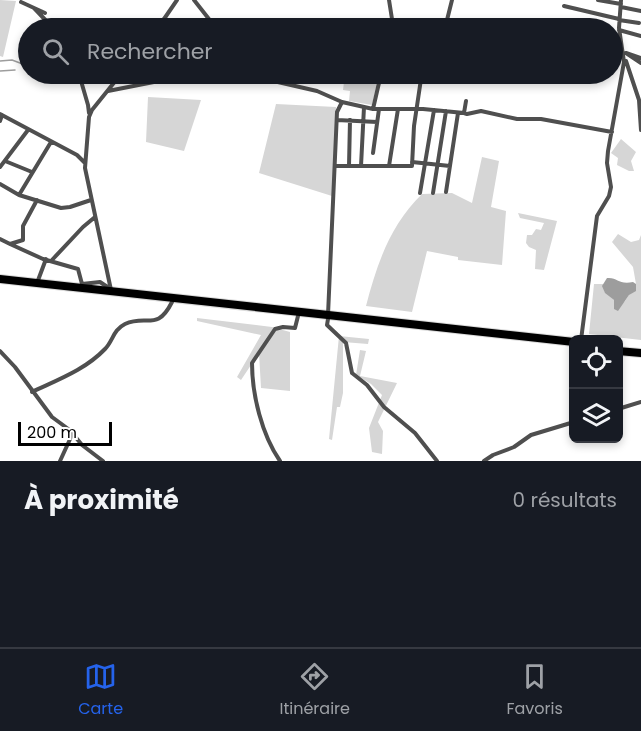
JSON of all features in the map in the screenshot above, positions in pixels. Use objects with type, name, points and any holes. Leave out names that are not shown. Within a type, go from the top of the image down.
[{"type":"highway","points":[[0,279],[569,344]]},
{"type":"highway","points":[[0,283],[298,316],[328,317]]},
{"type":"highway","points":[[623,349],[641,351]]},
{"type":"street","points":[[165,18],[177,0]]},
{"type":"street","points":[[194,0],[208,18]]},
{"type":"street","points":[[391,0],[392,18]]},
{"type":"street","points":[[448,18],[452,0]]},
{"type":"street","points":[[598,0],[621,4],[641,11]]},
{"type":"street","points":[[19,1],[45,13]]},
{"type":"street","points":[[564,6],[615,18]]},
{"type":"street","points":[[34,8],[44,18]]},
{"type":"street","points":[[623,20],[639,23]]},
{"type":"street","points":[[623,33],[641,36]]},
{"type":"street","points":[[623,43],[627,66],[639,100],[641,130]]},
{"type":"street","points":[[626,53],[641,57]]},
{"type":"street","points":[[626,53],[641,63]]},
{"type":"street","points":[[82,84],[89,117],[85,163],[110,290]]},
{"type":"street","points":[[89,117],[97,102],[113,84]]},
{"type":"street","points":[[107,91],[143,84]]},
{"type":"street","points":[[286,84],[317,91],[342,102],[376,109],[416,109],[467,114],[481,111],[517,119],[541,118],[612,132]]},
{"type":"street","points":[[373,153],[380,84]]},
{"type":"street","points":[[335,166],[412,166],[420,84]]},
{"type":"street","points":[[581,335],[597,216],[609,196],[608,163],[620,84]]},
{"type":"street","points":[[464,113],[466,101]]},
{"type":"street","points":[[342,102],[337,112],[327,325],[348,347],[352,373],[367,385],[384,407],[415,433],[437,461]]},
{"type":"street","points":[[361,166],[364,107]]},
{"type":"street","points":[[389,166],[398,109]]},
{"type":"street","points":[[420,193],[434,110]]},
{"type":"street","points":[[433,193],[446,111]]},
{"type":"street","points":[[446,192],[459,112]]},
{"type":"street","points":[[0,121],[1,114],[77,155],[85,163]]},
{"type":"street","points":[[337,120],[377,122]]},
{"type":"street","points":[[349,166],[351,120]]},
{"type":"street","points":[[0,167],[28,130]]},
{"type":"street","points":[[19,195],[51,142]]},
{"type":"street","points":[[4,161],[32,172]]},
{"type":"street","points":[[412,162],[450,166]]},
{"type":"street","points":[[0,184],[19,195],[66,208],[91,200]]},
{"type":"street","points":[[10,244],[22,240],[23,226],[37,201]]},
{"type":"street","points":[[52,260],[95,217]]},
{"type":"street","points":[[0,239],[78,270],[82,284],[100,282],[110,290]]},
{"type":"street","points":[[38,283],[46,259]]},
{"type":"street","points":[[32,392],[78,370],[104,350],[117,330],[125,324],[157,320],[168,310],[172,302]]},
{"type":"street","points":[[280,461],[267,440],[252,363],[274,329],[295,327],[298,316]]},
{"type":"street","points":[[0,351],[15,367],[52,417],[69,428],[82,446],[103,461]]},
{"type":"street","points":[[623,407],[641,402]]},
{"type":"street","points":[[484,461],[514,447],[531,435],[569,423]]},
{"type":"street","points":[[60,461],[72,434]]},
{"type":"shaded area","points":[[0,0],[16,1],[3,57],[0,56]]},
{"type":"shaded area","points":[[344,84],[377,84],[372,105],[349,101],[350,91],[343,90]]},
{"type":"shaded area","points":[[148,97],[201,100],[184,151],[146,142]]},
{"type":"shaded area","points":[[276,104],[336,107],[332,196],[259,173]]},
{"type":"shaded area","points":[[621,139],[636,152],[631,161],[634,171],[617,165],[618,158],[611,153]]},
{"type":"shaded area","points":[[482,157],[499,161],[491,207],[506,211],[502,265],[458,260],[458,257],[427,251],[412,312],[366,306],[386,246],[411,206],[422,194],[452,193],[472,203]]},
{"type":"shaded area","points":[[518,213],[557,221],[544,270],[535,269],[536,250],[526,243],[527,235],[532,235],[536,229],[541,230],[544,223],[520,218]]},
{"type":"shaded area","points":[[618,234],[631,242],[639,240],[641,235],[641,340],[623,338],[623,335],[589,334],[594,284],[603,284],[605,292],[614,300],[614,309],[625,301],[636,284],[633,267],[612,242]]},
{"type":"shaded area","points":[[607,278],[636,284],[636,291],[629,295],[618,311],[614,309],[614,300],[605,293],[602,286]]},
{"type":"shaded area","points":[[197,318],[272,327],[290,332],[290,391],[261,388],[259,353],[241,380],[237,377],[261,335],[197,321]]},
{"type":"shaded area","points":[[339,336],[369,339],[368,344],[343,342],[343,393],[340,407],[337,407],[332,440],[329,439]]},
{"type":"shaded area","points":[[360,350],[366,351],[360,376],[397,383],[378,422],[383,431],[382,454],[372,452],[369,428],[382,395],[371,384],[356,375]]},
{"type":"waterway","points":[[0,61],[12,60],[18,62]]},
{"type":"waterway","points":[[0,71],[15,70]]}]
